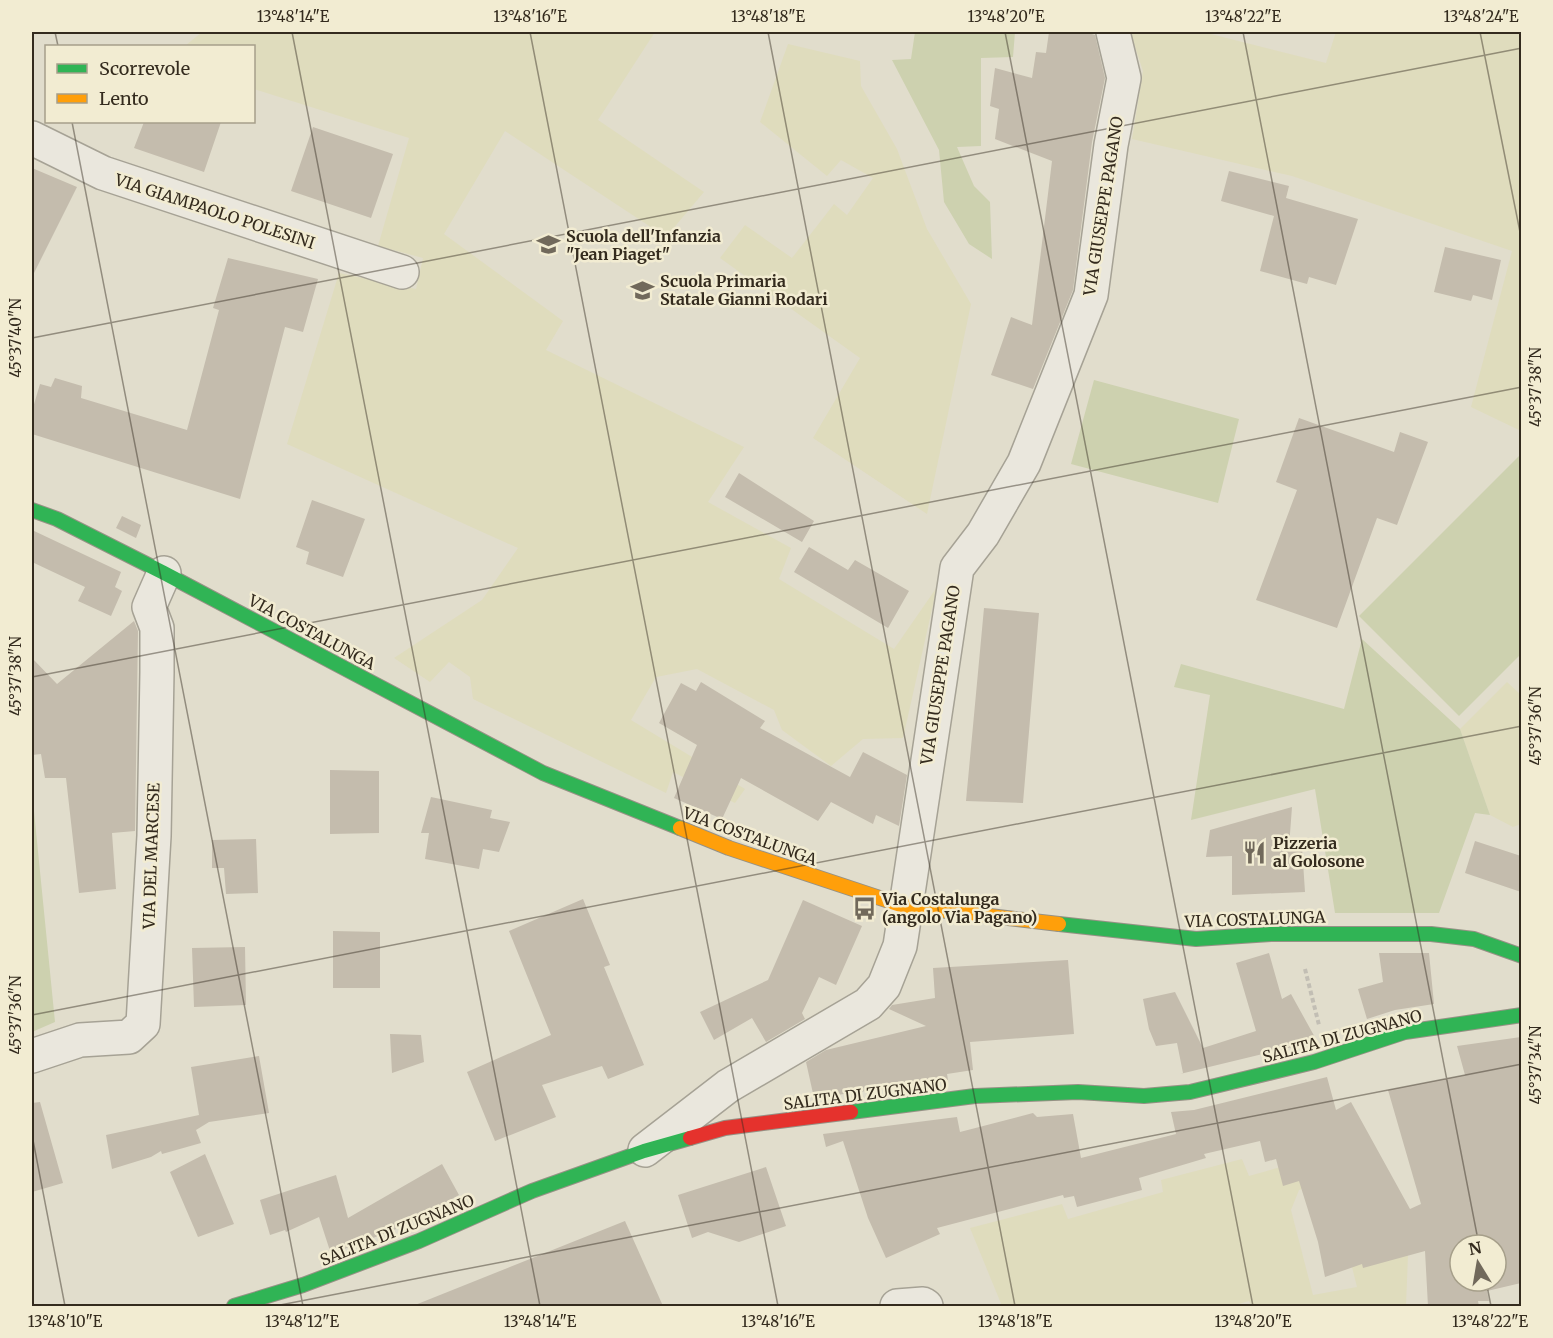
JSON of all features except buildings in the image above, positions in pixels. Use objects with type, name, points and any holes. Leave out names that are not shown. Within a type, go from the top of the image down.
[{"type":"street","name":"VIA GIUSEPPE PAGANO","points":[[644,1151],[728,1086],[868,1004],[884,986],[900,946],[904,906],[957,568],[983,534],[1024,463],[1091,295],[1111,145],[1124,78],[1113,32]]},
{"type":"street","name":"VIA GIAMPAOLO POLESINI","points":[[32,138],[103,173],[402,272]]},
{"type":"street","name":"VIA COSTALUNGA","points":[[32,510],[57,519],[164,573],[543,773],[729,848],[904,906],[1196,939],[1296,933],[1431,934],[1474,939],[1521,956]]},
{"type":"street","name":"VIA DEL MARCESE","points":[[32,1056],[80,1040],[129,1037],[143,1024],[154,836],[157,672],[157,628],[149,608],[164,573]]},
{"type":"street","name":"SALITA DI ZUGNANO","points":[[234,1306],[303,1285],[419,1241],[532,1191],[644,1151],[725,1128],[975,1096],[1078,1092],[1144,1096],[1190,1092],[1328,1058],[1405,1032],[1521,1015]]},
{"type":"street","points":[[897,1306],[922,1304],[926,1306]]},
{"type":"path","points":[[1296,933],[1328,1058]]},
{"type":"shaded area","points":[[202,32],[655,32],[598,120],[704,192],[666,237],[505,131],[444,234],[563,321],[546,350],[744,447],[708,502],[791,548],[779,579],[894,649],[937,587],[903,738],[863,739],[831,766],[782,730],[774,710],[697,669],[656,677],[631,720],[745,789],[735,803],[673,772],[666,793],[473,699],[470,677],[449,662],[430,682],[394,658],[482,600],[518,548],[287,444],[339,273],[416,289],[423,258],[378,246],[409,138],[255,89],[255,45],[186,45]]},
{"type":"shaded area","points":[[1130,32],[1203,32],[1326,63],[1336,32],[1521,32],[1521,431],[1471,407],[1512,251],[1292,176],[1132,139],[1143,71]]},
{"type":"shaded area","points":[[788,44],[860,61],[861,86],[897,149],[927,229],[971,304],[927,514],[813,438],[860,358],[720,258],[745,225],[792,258],[834,204],[847,215],[873,178],[841,160],[827,176],[760,122]]},
{"type":"shaded area","points":[[1507,682],[1521,695],[1521,824],[1513,827],[1490,815],[1460,729]]},
{"type":"shaded area","points":[[1347,1148],[1362,1171],[1299,1190],[1291,1210],[1313,1295],[1357,1287],[1346,1243],[1409,1229],[1406,1306],[1252,1306],[1249,1301],[1231,1306],[1002,1306],[970,1228],[1062,1204],[1068,1219],[1163,1192],[1161,1180],[1242,1159],[1249,1176]]},
{"type":"green space","points":[[915,32],[1015,32],[1013,57],[981,58],[981,146],[957,147],[974,186],[990,202],[992,259],[969,244],[944,202],[939,150],[892,60],[911,59]]},
{"type":"green space","points":[[1094,380],[1239,419],[1218,503],[1071,464]]},
{"type":"green space","points":[[1521,454],[1521,654],[1459,716],[1359,616]]},
{"type":"green space","points":[[1362,639],[1460,729],[1490,815],[1475,813],[1439,913],[1335,913],[1315,789],[1191,820],[1210,695],[1174,687],[1181,664],[1344,709]]},
{"type":"green space","points":[[32,791],[55,1022],[32,1032]]},
{"type":"traffic: fast","points":[[32,510],[57,519],[164,573],[543,773],[680,828]]},
{"type":"traffic: fast","points":[[1059,924],[1196,939],[1271,934],[1431,934],[1474,939],[1522,956]]},
{"type":"traffic: fast","points":[[851,1112],[975,1096],[1078,1092],[1144,1096],[1190,1092],[1314,1062],[1405,1032],[1522,1015]]},
{"type":"traffic: fast","points":[[234,1306],[303,1285],[419,1241],[532,1191],[644,1151],[690,1138]]},
{"type":"traffic: slow","points":[[680,828],[729,848],[904,906],[1059,924]]},
{"type":"traffic: jam","points":[[690,1138],[725,1128],[851,1112]]},
{"type":"place","name":"Scuola dell'Infanzia \"Jean Piaget\"","points":[[548,245]]},
{"type":"place","name":"Scuola Primaria Statale Gianni Rodari","points":[[642,290]]},
{"type":"place","name":"Pizzeria al Golosone","points":[[1255,852]]},
{"type":"place","name":"Via Costalunga (angolo Via Pagano)","points":[[864,908]]}]
